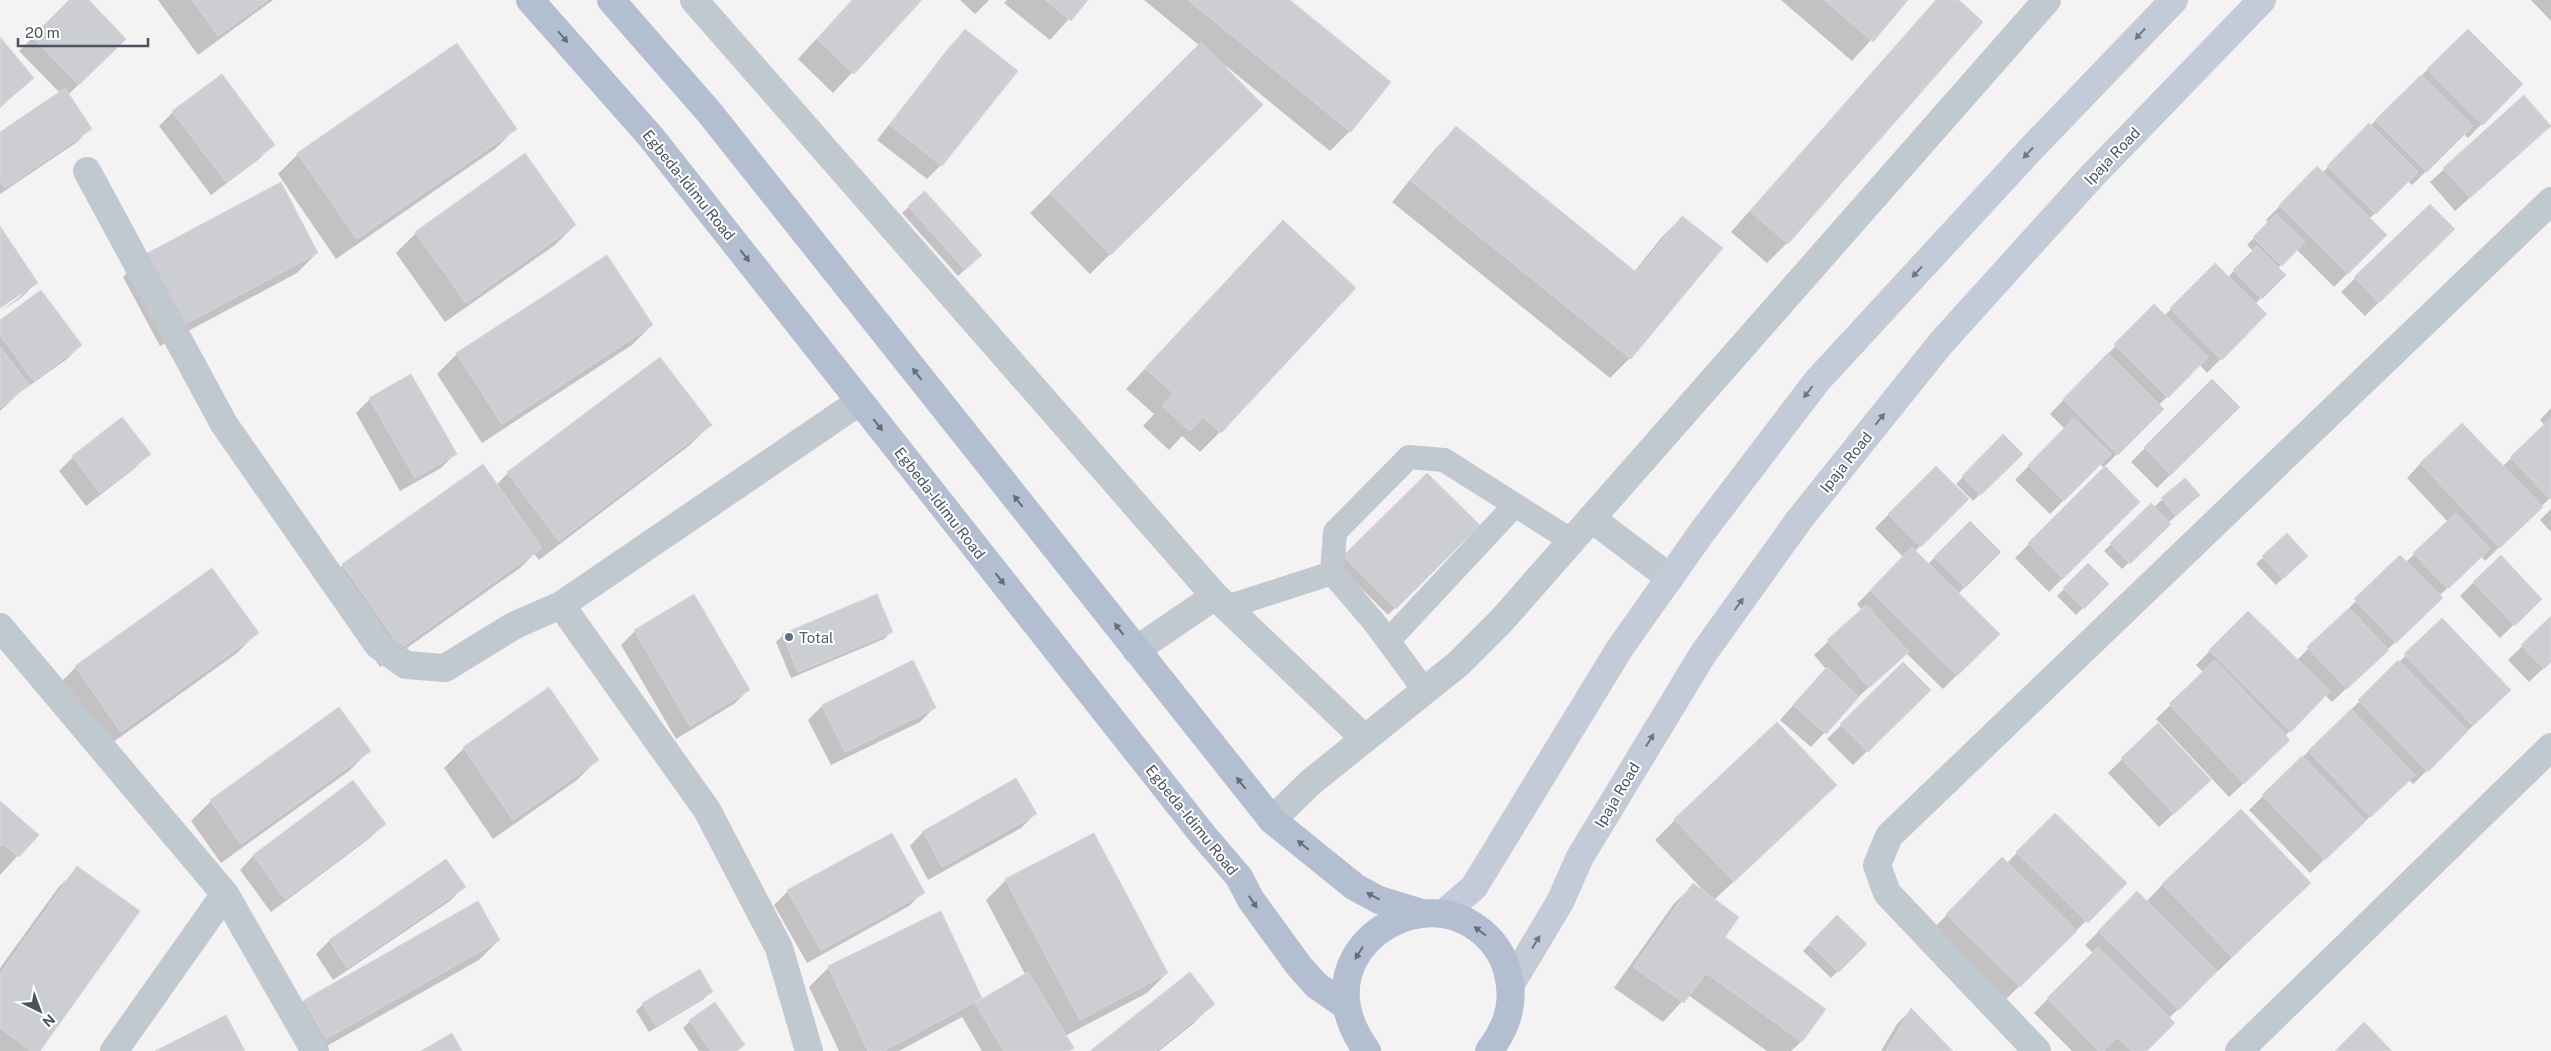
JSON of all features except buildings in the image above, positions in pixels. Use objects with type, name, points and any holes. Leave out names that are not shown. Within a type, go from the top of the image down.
[{"type":"main road","name":"Egbeda-Idimu Road","points":[[530,0],[651,136],[1203,835],[1239,877],[1251,900],[1299,966],[1316,985],[1346,1006]]},
{"type":"main road","points":[[612,0],[709,112],[1272,820],[1356,887],[1379,900],[1469,922],[1490,938],[1504,959],[1511,984],[1510,1010],[1501,1035],[1489,1051]]},
{"type":"main road","points":[[1367,1051],[1354,1031],[1346,1006],[1347,980],[1356,955],[1372,935],[1394,920],[1431,913],[1474,887],[1490,865],[1620,648],[1817,381],[2030,150],[2174,0]]},
{"type":"main road","name":"Ipaja Road","points":[[1511,984],[1560,902],[1580,857],[1703,654],[1799,520],[1941,343],[2092,176],[2262,0]]},
{"type":"street","points":[[694,0],[1221,602],[1365,739]]},
{"type":"street","points":[[1272,820],[1311,782],[1458,664],[1502,620],[2047,0]]},
{"type":"street","points":[[87,171],[224,424],[378,645],[406,665],[444,668],[515,625],[561,605],[860,402]]},
{"type":"street","points":[[2037,1051],[1887,893],[1877,865],[1889,836],[2551,201]]},
{"type":"street","points":[[1591,518],[1670,578]]},
{"type":"street","points":[[1136,650],[1221,602]]},
{"type":"street","points":[[561,605],[707,810],[779,948],[809,1051]]},
{"type":"street","points":[[0,627],[224,894],[315,1051]]},
{"type":"street","points":[[2239,1051],[2549,751]]},
{"type":"street","points":[[114,1051],[224,894]]},
{"type":"lane","points":[[1425,691],[1388,641],[1332,573],[1335,532],[1409,457],[1444,460],[1572,541]]},
{"type":"lane","points":[[1388,641],[1515,505]]},
{"type":"lane","points":[[1221,602],[1332,573]]},
{"type":"place","name":"Total","points":[[789,637]]}]
